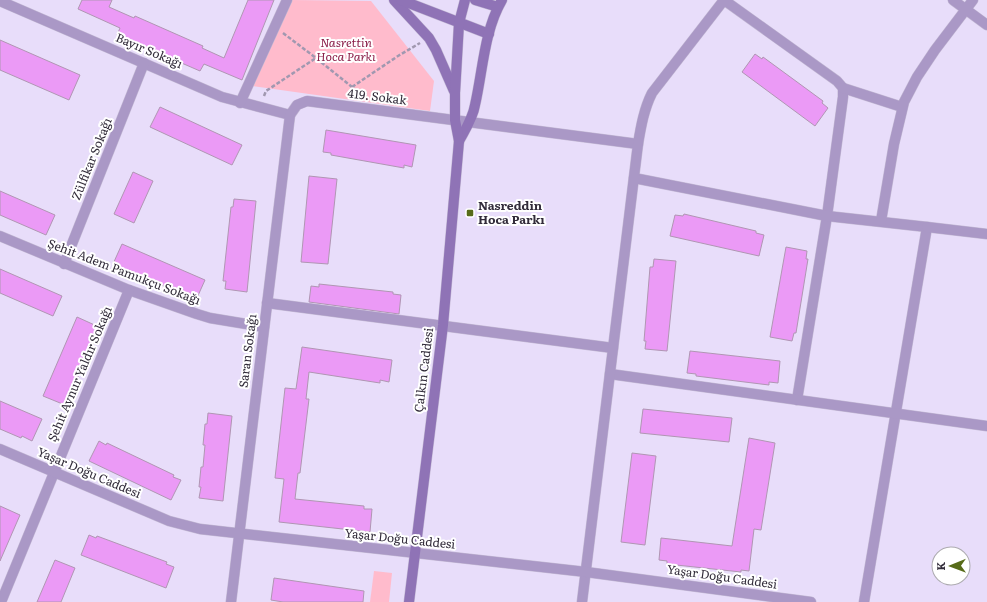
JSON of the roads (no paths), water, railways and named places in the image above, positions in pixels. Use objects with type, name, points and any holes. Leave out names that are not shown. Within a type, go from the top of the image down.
[{"type":"main road","name":"Çalkın Caddesi","points":[[394,0],[429,38],[455,93]]},
{"type":"main road","points":[[401,0],[489,34]]},
{"type":"main road","name":"Çalkın Caddesi","points":[[409,602],[443,325],[459,141],[455,120],[455,93],[459,23],[465,0]]},
{"type":"main road","points":[[476,0],[500,4]]},
{"type":"main road","name":"Çalkın Caddesi","points":[[459,141],[475,106],[489,34],[500,4]]},
{"type":"street","points":[[240,102],[287,0]]},
{"type":"street","points":[[582,602],[638,144],[645,109],[652,93],[724,0],[837,81],[843,88],[902,107]]},
{"type":"street","points":[[953,0],[987,25]]},
{"type":"street","points":[[881,222],[894,144],[902,107],[917,77],[935,50],[973,0]]},
{"type":"street","name":"Bayır Sokağı","points":[[0,1],[222,97],[290,115]]},
{"type":"street","name":"Zülfikar Sokağı","points":[[64,264],[144,63]]},
{"type":"street","points":[[797,400],[827,216],[843,88]]},
{"type":"street","name":"419. Sokak","points":[[297,105],[307,101],[638,144]]},
{"type":"street","name":"Saran Sokağı","points":[[231,602],[290,115],[297,105]]},
{"type":"street","points":[[634,178],[827,216],[987,234]]},
{"type":"street","points":[[864,602],[927,227]]},
{"type":"street","name":"Şehit Adem Pamukçu Sokağı","points":[[0,236],[129,290],[197,314],[264,327]]},
{"type":"street","name":"Şehit Aynur Yaldır Sokağı","points":[[0,602],[129,290]]},
{"type":"street","points":[[267,303],[613,348]]},
{"type":"street","points":[[610,374],[987,426]]},
{"type":"street","name":"Yaşar Doğu Caddesi","points":[[0,449],[184,526],[239,535],[586,572],[767,599],[811,602]]},
{"type":"place","name":"Nasreddin Hoca Parkı","points":[[470,213]]},
{"type":"park label","name":"Nasrettin Hoca Parkı","points":[[346,50]]}]
